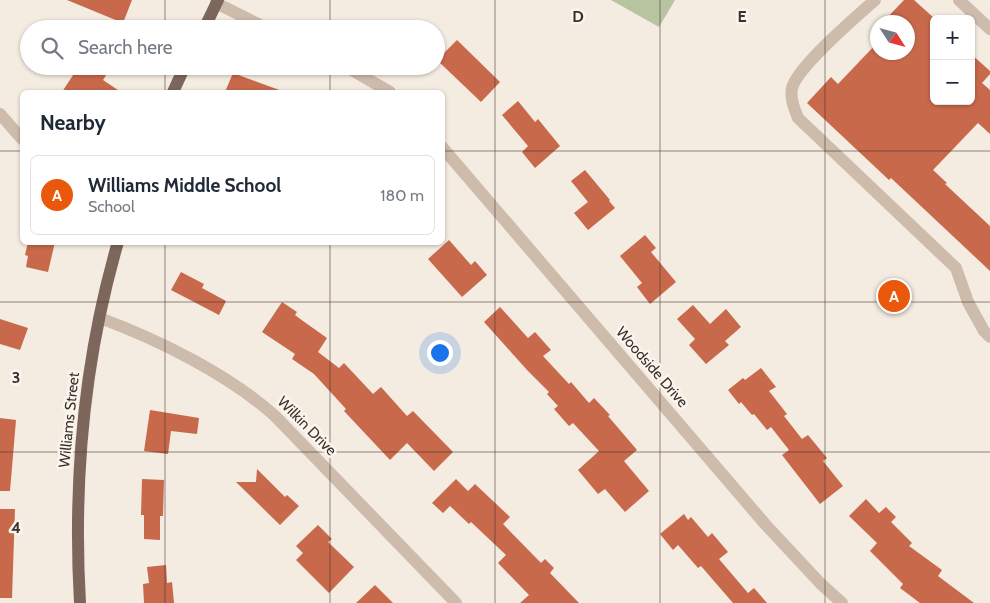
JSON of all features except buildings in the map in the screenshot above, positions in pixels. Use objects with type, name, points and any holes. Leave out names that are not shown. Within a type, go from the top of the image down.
[{"type":"main road","points":[[208,20],[217,2]]},
{"type":"main road","points":[[174,90],[182,75]]},
{"type":"main road","name":"Williams Street","points":[[80,603],[78,506],[81,448],[90,373],[100,318],[117,245]]},
{"type":"street","points":[[875,0],[826,45],[796,78],[792,89],[792,102],[798,118],[956,268],[968,302],[984,331],[990,337]]},
{"type":"street","points":[[960,0],[990,29]]},
{"type":"street","points":[[217,2],[251,20]]},
{"type":"street","points":[[361,75],[387,90]]},
{"type":"street","points":[[0,114],[20,137]]},
{"type":"street","name":"Woodside Drive","points":[[445,151],[765,524],[821,584],[842,603]]},
{"type":"street","name":"Wilkin Drive","points":[[100,318],[135,332],[200,364],[259,402],[275,416],[456,603]]},
{"type":"green space","points":[[611,0],[675,0],[659,27]]},
{"type":"place","name":"Williams Middle School","points":[[894,296]]}]
